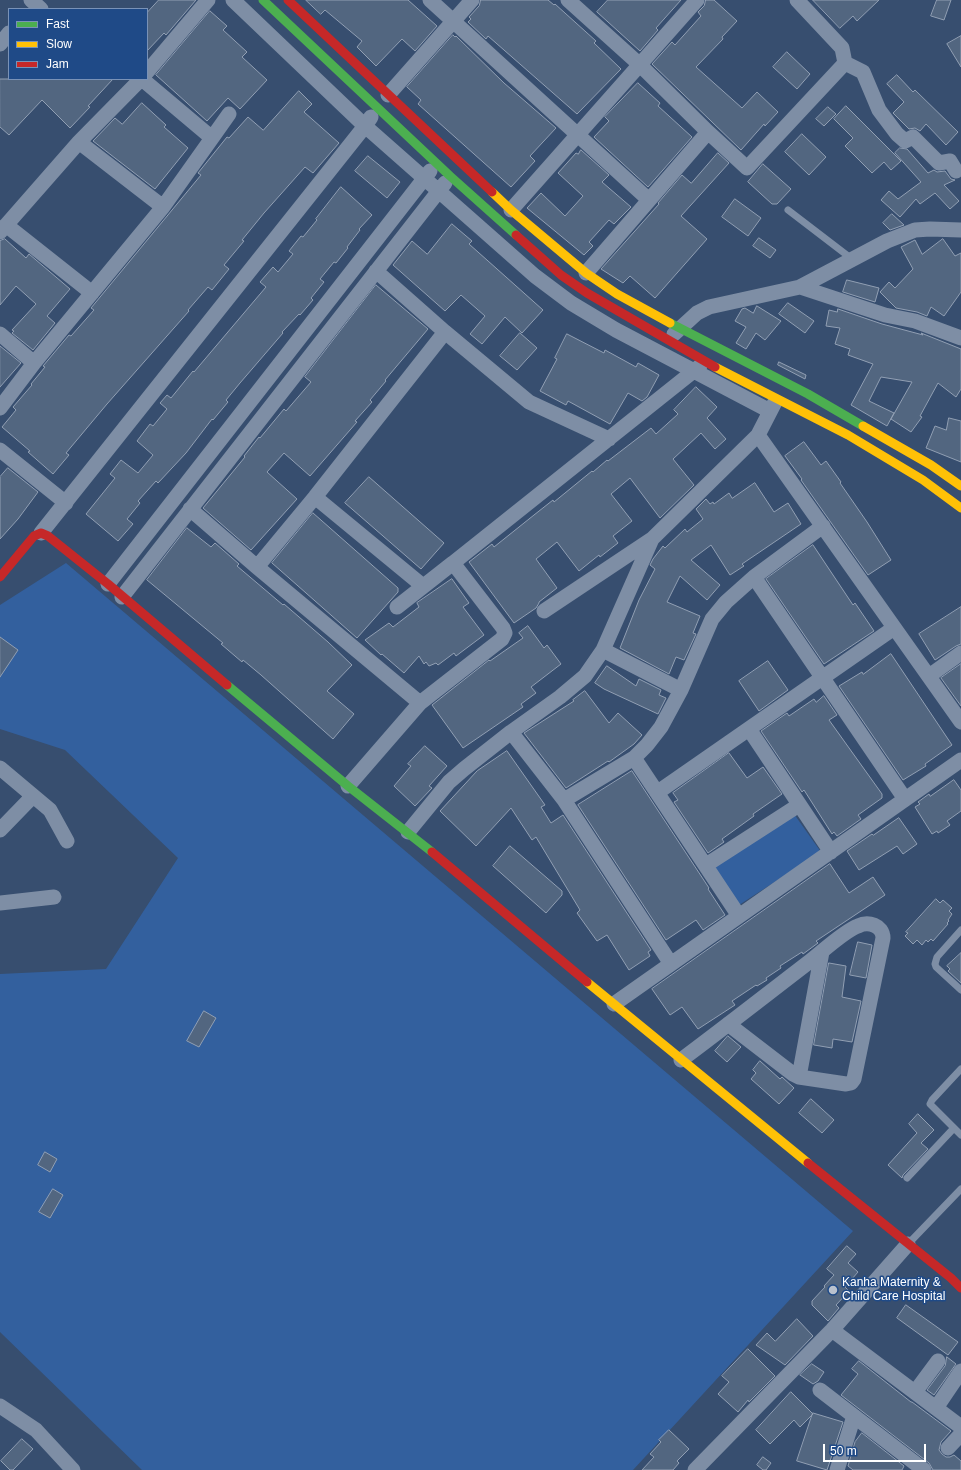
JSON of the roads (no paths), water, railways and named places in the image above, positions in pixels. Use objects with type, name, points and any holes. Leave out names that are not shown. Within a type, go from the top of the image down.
[{"type":"street","points":[[148,71],[208,0]]},
{"type":"street","points":[[233,0],[365,126],[535,276],[571,303],[616,330],[694,372],[773,406],[848,435],[922,480],[961,508]]},
{"type":"street","points":[[263,0],[436,164],[561,275],[587,293],[706,362],[773,406]]},
{"type":"street","points":[[288,0],[511,210],[586,273],[617,294],[786,382],[931,465],[961,486]]},
{"type":"street","points":[[430,0],[576,135],[649,200]]},
{"type":"street","points":[[388,94],[472,0]]},
{"type":"street","points":[[568,0],[639,64],[747,168],[845,62]]},
{"type":"street","points":[[511,210],[696,0]]},
{"type":"street","points":[[797,0],[842,48],[845,62],[863,72],[880,110],[897,134],[905,141],[914,137],[939,163],[950,161],[956,172]]},
{"type":"street","points":[[0,44],[8,35]]},
{"type":"street","points":[[92,293],[3,229],[134,81],[212,138]]},
{"type":"street","points":[[0,577],[34,536],[41,533],[66,503],[365,126],[376,108]]},
{"type":"street","points":[[0,408],[34,363],[163,207],[229,114]]},
{"type":"street","points":[[586,273],[708,132]]},
{"type":"street","points":[[80,142],[163,207]]},
{"type":"street","points":[[108,584],[447,150]]},
{"type":"street","points":[[122,597],[460,163]]},
{"type":"street","points":[[668,341],[680,328],[698,313],[709,307],[800,288],[852,258],[887,241],[915,230],[961,230]]},
{"type":"street","points":[[376,271],[445,332],[529,402],[609,439]]},
{"type":"street","points":[[800,288],[885,315],[915,321],[961,338]]},
{"type":"street","points":[[257,567],[315,497],[445,332]]},
{"type":"street","points":[[0,334],[34,363]]},
{"type":"street","points":[[397,607],[706,362]]},
{"type":"street","points":[[544,611],[652,539],[758,435],[786,382]]},
{"type":"street","points":[[758,435],[961,722]]},
{"type":"street","points":[[0,450],[66,503]]},
{"type":"street","points":[[315,497],[423,586]]},
{"type":"street","points":[[190,509],[420,703]]},
{"type":"street","points":[[564,800],[634,758],[647,745],[661,727],[681,690],[712,619],[726,602],[754,577],[823,526]]},
{"type":"street","points":[[41,533],[48,536],[108,584],[348,786],[408,832],[681,1060],[951,1278],[961,1288]]},
{"type":"street","points":[[408,832],[449,782],[511,732],[573,687],[585,676],[603,650],[652,539]]},
{"type":"street","points":[[348,786],[420,703],[502,639],[505,633],[503,628],[453,563]]},
{"type":"street","points":[[754,577],[905,799]]},
{"type":"street","points":[[658,792],[894,628]]},
{"type":"street","points":[[603,650],[681,690]]},
{"type":"street","points":[[929,676],[961,653]]},
{"type":"street","points":[[749,729],[831,852]]},
{"type":"street","points":[[511,732],[564,800],[671,964]]},
{"type":"street","points":[[634,758],[740,916]]},
{"type":"street","points":[[614,1004],[961,760]]},
{"type":"street","points":[[0,768],[50,810],[67,841]]},
{"type":"street","points":[[0,830],[33,796]]},
{"type":"street","points":[[706,865],[799,805]]},
{"type":"street","points":[[0,903],[54,897]]},
{"type":"street","points":[[681,1060],[849,930],[858,925],[866,924],[879,927],[883,934],[854,1078],[851,1083],[846,1084],[799,1077],[787,1070],[728,1024]]},
{"type":"street","points":[[799,1077],[822,952]]},
{"type":"street","points":[[701,1468],[832,1330],[908,1244]]},
{"type":"street","points":[[951,1278],[961,1281]]},
{"type":"street","points":[[832,1330],[961,1427],[948,1448]]},
{"type":"street","points":[[915,1392],[938,1361]]},
{"type":"street","points":[[936,1408],[961,1371]]},
{"type":"street","points":[[820,1390],[924,1470]]},
{"type":"street","points":[[0,1406],[36,1430],[72,1470]]},
{"type":"street","points":[[837,1470],[854,1416]]},
{"type":"lane","points":[[788,210],[852,258]]},
{"type":"lane","points":[[961,930],[935,960],[936,967],[961,990]]},
{"type":"lane","points":[[961,1069],[931,1102],[931,1106],[961,1135]]},
{"type":"lane","points":[[907,1178],[954,1128]]},
{"type":"lane","points":[[908,1244],[961,1189]]},
{"type":"place","name":"Kanha Maternity & Child Care Hospital","points":[[833,1290]]}]
